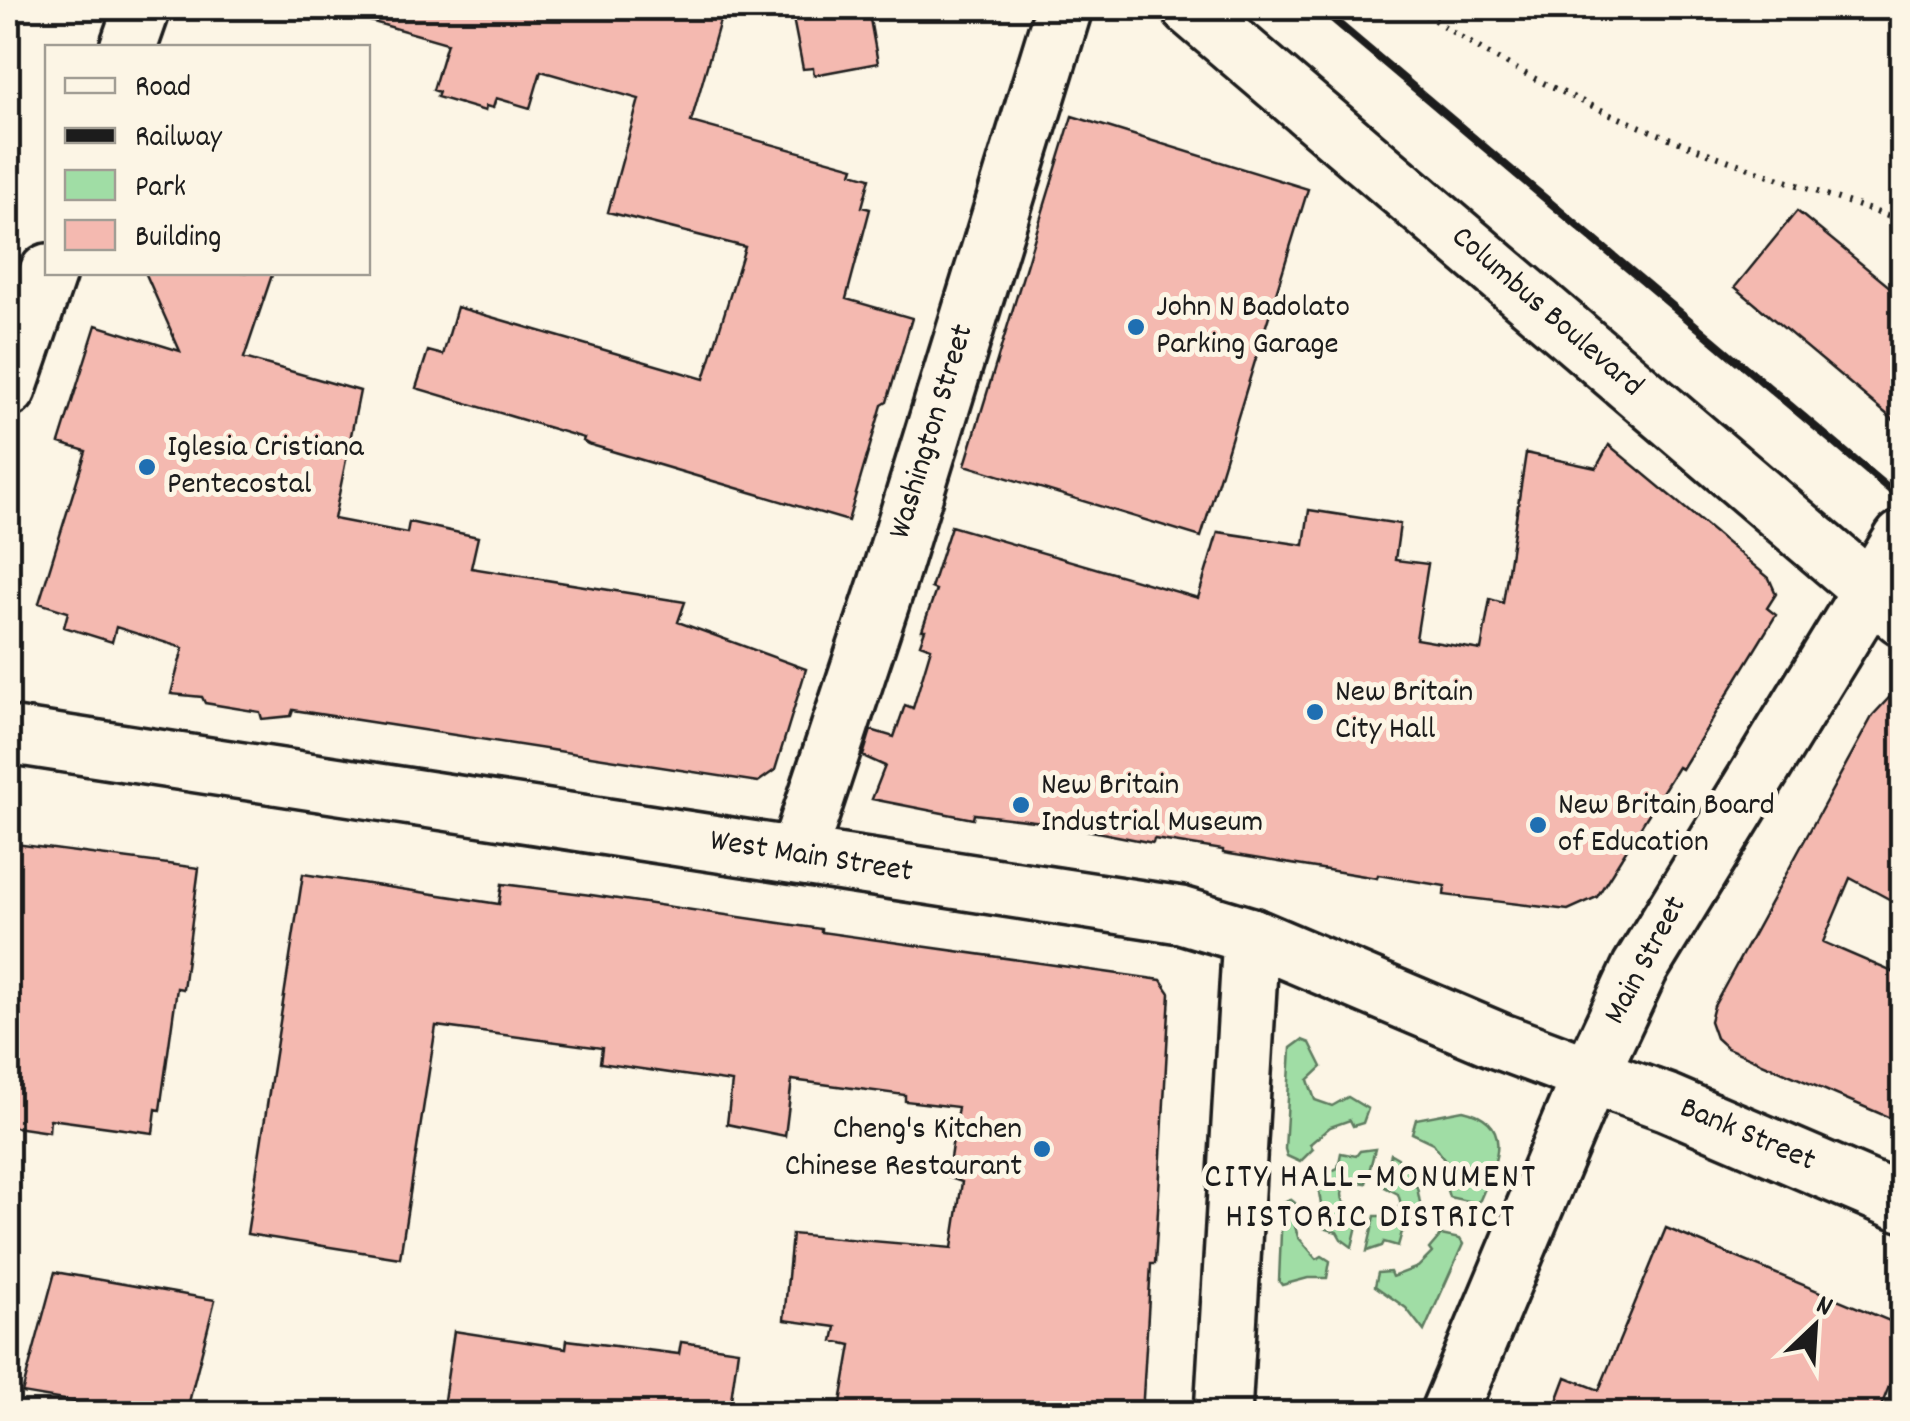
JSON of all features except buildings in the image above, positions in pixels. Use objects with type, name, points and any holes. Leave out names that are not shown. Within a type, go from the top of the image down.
[{"type":"main road","points":[[129,45],[142,8]]},
{"type":"main road","name":"Washington Street","points":[[797,856],[886,587],[1064,8]]},
{"type":"main road","name":"Columbus Boulevard","points":[[1190,8],[1886,603]]},
{"type":"main road","points":[[8,389],[47,275]]},
{"type":"main road","name":"Main Street","points":[[1448,1414],[1590,1074],[1656,937],[1886,603],[1902,538]]},
{"type":"main road","name":"West Main Street","points":[[8,736],[1162,912],[1251,936],[1499,1041],[1590,1074]]},
{"type":"main road","points":[[1223,1414],[1251,936]]},
{"type":"main road","name":"Bank Street","points":[[1590,1074],[1902,1202]]},
{"type":"path","points":[[1417,8],[1502,62],[1636,125],[1902,221]]},
{"type":"green space","points":[[1302,1040],[1310,1043],[1322,1067],[1308,1080],[1315,1100],[1332,1106],[1348,1097],[1368,1109],[1363,1123],[1353,1126],[1350,1120],[1330,1127],[1310,1144],[1313,1149],[1300,1162],[1287,1156],[1285,1149],[1291,1048]]},
{"type":"green space","points":[[1463,1110],[1491,1124],[1496,1135],[1491,1173],[1476,1203],[1449,1197],[1444,1180],[1451,1177],[1447,1163],[1433,1143],[1412,1133],[1416,1119]]},
{"type":"green space","points":[[1375,1149],[1366,1183],[1352,1181],[1342,1192],[1344,1202],[1360,1213],[1352,1247],[1337,1232],[1323,1228],[1327,1213],[1322,1211],[1319,1192],[1325,1174],[1338,1168],[1341,1153],[1356,1156],[1360,1151]]},
{"type":"green space","points":[[1391,1154],[1398,1158],[1402,1168],[1416,1171],[1413,1185],[1417,1187],[1421,1208],[1411,1228],[1402,1232],[1398,1246],[1384,1242],[1367,1251],[1375,1216],[1391,1216],[1401,1204],[1398,1194],[1383,1186]]},
{"type":"green space","points":[[1290,1199],[1295,1203],[1293,1219],[1298,1237],[1317,1259],[1322,1256],[1330,1261],[1327,1278],[1282,1285],[1279,1281],[1282,1208]]},
{"type":"green space","points":[[1441,1235],[1460,1239],[1463,1244],[1424,1331],[1406,1308],[1375,1286],[1378,1273],[1390,1272],[1392,1277],[1418,1267],[1432,1253],[1429,1249]]},
{"type":"railway","points":[[1320,8],[1902,500]]},
{"type":"place","name":"John N Badolato Parking Garage","points":[[1136,327]]},
{"type":"place","name":"Iglesia Cristiana Pentecostal","points":[[147,467]]},
{"type":"place","name":"New Britain City Hall","points":[[1315,712]]},
{"type":"place","name":"New Britain Industrial Museum","points":[[1021,805]]},
{"type":"place","name":"New Britain Board of Education","points":[[1538,825]]},
{"type":"place","name":"Cheng's Kitchen Chinese Restaurant","points":[[1042,1149]]},
{"type":"district","name":"CITY HALL–MONUMENT HISTORIC DISTRICT","points":[[1371,1199]]}]
